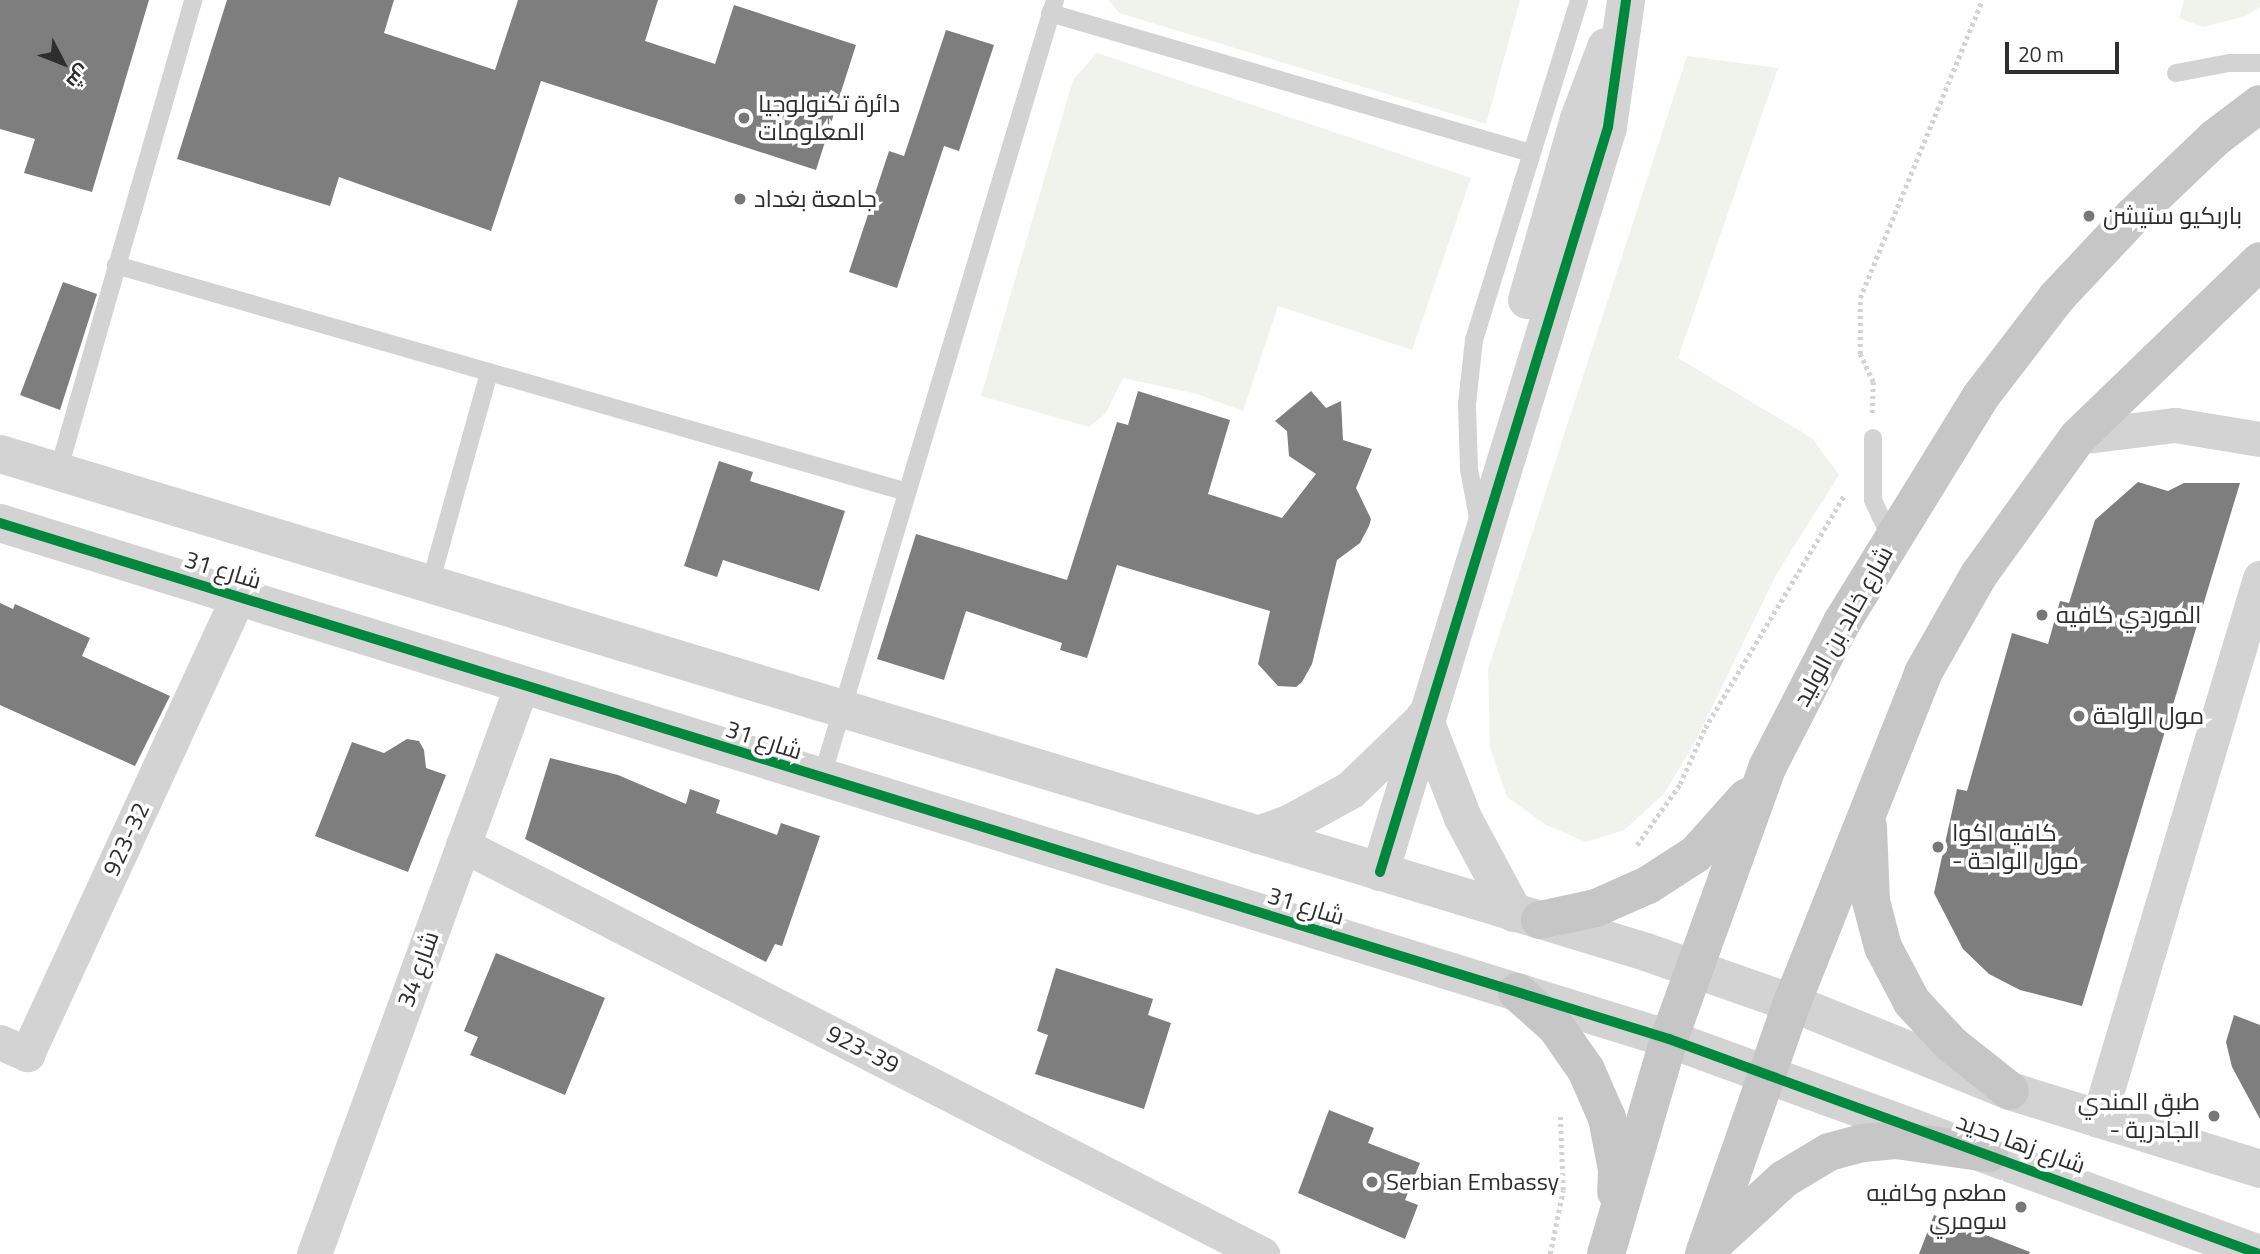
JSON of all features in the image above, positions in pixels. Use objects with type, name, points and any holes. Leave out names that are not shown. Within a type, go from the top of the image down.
[{"type":"main road","name":"شارع خالد بن الوليد","points":[[1611,1237],[1669,1040],[1768,766],[1842,622],[1981,396],[2057,298],[2132,216],[2215,138],[2260,104]]},
{"type":"main road","points":[[1705,1252],[1792,1003],[1923,673],[1978,576],[2078,437],[2260,261]]},
{"type":"main road","points":[[1527,916],[1595,908],[1658,879],[1696,853],[1736,813],[1768,766]]},
{"type":"main road","points":[[1867,811],[1871,901],[1883,947],[1912,1002],[1951,1044],[2010,1091]]},
{"type":"main road","points":[[1517,992],[1556,1027],[1592,1083],[1607,1118],[1617,1169],[1611,1237]]},
{"type":"main road","points":[[1705,1252],[1784,1179],[1829,1152],[1863,1143],[1896,1140],[1989,1153]]},
{"type":"street","points":[[1380,872],[1424,718],[1608,127],[1615,3]]},
{"type":"street","points":[[2078,437],[2175,425],[2260,439]]},
{"type":"street","name":"شارع 31","points":[[0,454],[1694,968]]},
{"type":"street","name":"شارع 31","points":[[0,523],[522,684],[821,780],[1669,1040]]},
{"type":"street","points":[[2098,1120],[2260,578]]},
{"type":"street","name":"923-32","points":[[0,1042],[27,1054],[239,597]]},
{"type":"street","name":"شارع 34","points":[[314,1254],[522,684]]},
{"type":"street","points":[[1258,835],[1291,824],[1351,790],[1402,745],[1424,718]]},
{"type":"street","points":[[1424,718],[1463,818],[1527,916]]},
{"type":"street","name":"923-39","points":[[463,845],[1262,1254]]},
{"type":"street","name":"شارع زها حديد","points":[[1694,968],[1841,1022],[2010,1091],[2260,1169]]},
{"type":"street","points":[[1813,1091],[1793,1067],[1793,1051],[1811,1025],[1841,1022]]},
{"type":"street","name":"شارع زها حديد","points":[[1669,1040],[1989,1153],[2259,1254]]},
{"type":"lane","points":[[58,472],[193,0]]},
{"type":"lane","points":[[1481,533],[1469,469],[1467,404],[1474,340],[1579,0]]},
{"type":"lane","points":[[1566,41],[1615,3]]},
{"type":"lane","points":[[821,780],[1053,7],[1531,153]]},
{"type":"lane","points":[[2176,73],[2229,63],[2260,63]]},
{"type":"lane","points":[[116,265],[907,492]]},
{"type":"lane","points":[[430,584],[489,372]]},
{"type":"lane","points":[[1873,438],[1873,500],[1891,539]]},
{"type":"path","points":[[1873,438],[1873,382],[1860,354],[1860,298],[1982,0]]},
{"type":"path","points":[[1658,879],[1636,845],[1680,784],[1705,727],[1845,494]]},
{"type":"path","points":[[1550,1254],[1563,1190],[1560,1100],[1592,1083]]},
{"type":"shaded area","points":[[1109,0],[1520,0],[1486,124],[1119,13]]},
{"type":"shaded area","points":[[2184,0],[2260,0],[2260,7],[2246,16],[2203,27],[2179,18]]},
{"type":"shaded area","points":[[1097,53],[1471,178],[1412,350],[1278,306],[1243,411],[1197,394],[1123,378],[1106,413],[1089,427],[981,396],[1073,80]]},
{"type":"shaded area","points":[[1687,56],[1778,68],[1678,358],[1812,438],[1839,475],[1777,573],[1695,742],[1664,794],[1624,830],[1586,842],[1546,825],[1507,797],[1490,748],[1488,669]]},
{"type":"building","points":[[0,0],[149,0],[92,192],[24,173],[35,139],[0,129]]},
{"type":"building","points":[[227,0],[394,0],[384,33],[495,70],[518,0],[658,0],[645,41],[715,64],[734,5],[856,45],[816,170],[541,81],[491,231],[339,177],[330,206],[177,159]]},
{"type":"building","points":[[946,30],[994,45],[959,151],[944,146],[897,288],[849,272],[889,151],[904,156]]},
{"type":"building","points":[[63,282],[97,294],[60,410],[20,395]]},
{"type":"building","points":[[1138,391],[1230,420],[1208,494],[1282,518],[1316,474],[1289,456],[1287,431],[1275,421],[1311,391],[1326,408],[1341,401],[1343,440],[1372,449],[1356,488],[1371,519],[1369,526],[1360,543],[1337,560],[1312,664],[1302,682],[1296,687],[1278,686],[1258,664],[1270,611],[1117,565],[1087,658],[1060,650],[1062,643],[966,611],[944,680],[877,659],[916,534],[1067,580],[1117,422],[1128,425]]},
{"type":"building","points":[[719,461],[753,472],[750,481],[845,511],[819,591],[723,560],[717,577],[684,566]]},
{"type":"building","name":"مول الواحة","points":[[2138,482],[2168,491],[2184,483],[2240,483],[2082,1006],[2020,990],[1989,974],[1963,949],[1934,893],[1957,789],[1967,791],[2012,633],[2048,644],[2060,601],[2069,603],[2095,520]]},
{"type":"building","points":[[0,603],[13,609],[15,604],[90,638],[82,656],[170,696],[135,766],[0,705]]},
{"type":"building","points":[[407,739],[419,741],[424,750],[426,768],[446,775],[408,872],[315,836],[352,742],[384,753]]},
{"type":"building","points":[[550,758],[618,775],[686,804],[690,789],[720,800],[716,813],[777,835],[781,823],[820,836],[782,946],[775,944],[766,962],[525,839]]},
{"type":"building","points":[[496,953],[605,998],[565,1095],[470,1055],[478,1037],[464,1031]]},
{"type":"building","points":[[1056,968],[1153,999],[1148,1015],[1171,1023],[1144,1109],[1035,1074],[1048,1035],[1037,1031]]},
{"type":"building","points":[[2234,1015],[2260,1025],[2260,1119],[2232,1067],[2226,1042]]},
{"type":"building","points":[[1329,1110],[1374,1128],[1368,1143],[1420,1163],[1405,1200],[1418,1205],[1405,1239],[1298,1193]]},
{"type":"building","points":[[1934,1215],[2030,1252],[1919,1254]]},
{"type":"cycle path","points":[[1380,872],[1608,127],[1626,0]]},
{"type":"cycle path","points":[[0,523],[1669,1039],[2259,1254]]},
{"type":"place","name":"دائرة تكنولوجيا المعلومات","points":[[744,118]]},
{"type":"place","name":"جامعة بغداد","points":[[740,199]]},
{"type":"place","name":"باربكيو ستيشن","points":[[2089,216]]},
{"type":"place","name":"الموردي كافيه","points":[[2042,615]]},
{"type":"place","name":"مول الواحة","points":[[2079,716]]},
{"type":"place","name":"كافيه اكوا - مول الواحة","points":[[1938,847]]},
{"type":"place","name":"طبق المندي - الجادرية","points":[[2214,1116]]},
{"type":"place","name":"Serbian Embassy","points":[[1372,1182]]},
{"type":"place","name":"مطعم وكافيه سومري","points":[[2021,1207]]}]
